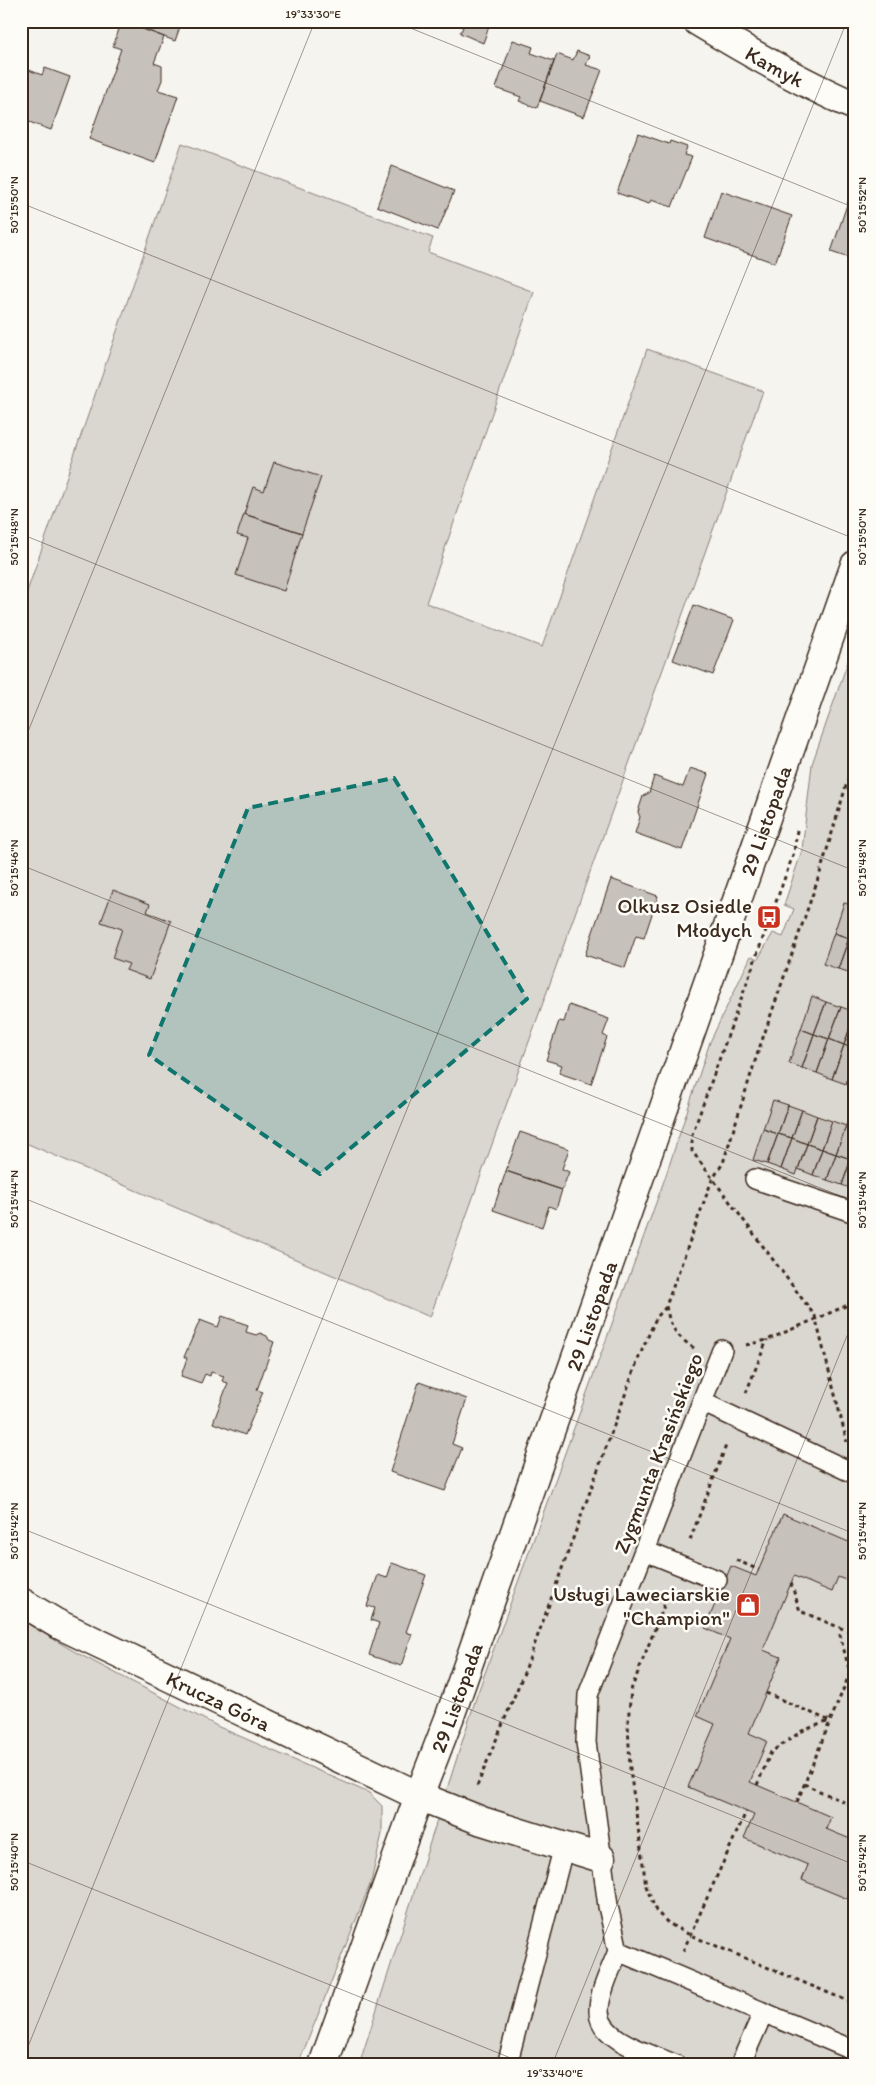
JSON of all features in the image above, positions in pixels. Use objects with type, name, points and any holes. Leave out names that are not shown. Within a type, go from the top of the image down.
[{"type":"street","name":"Kamyk","points":[[696,21],[822,92],[855,106]]},
{"type":"street","name":"29 Listopada","points":[[323,2065],[419,1796],[450,1716],[853,573]]},
{"type":"street","name":"Krucza Góra","points":[[21,1602],[56,1623],[419,1796],[482,1821],[601,1858]]},
{"type":"lane","points":[[755,1179],[855,1213]]},
{"type":"lane","name":"Zygmunta Krasińskiego","points":[[618,1951],[608,1906],[586,1742],[588,1695],[720,1357]]},
{"type":"lane","points":[[702,1402],[854,1474]]},
{"type":"lane","points":[[645,1551],[717,1580]]},
{"type":"lane","points":[[507,2065],[564,1846]]},
{"type":"lane","points":[[676,2065],[614,2038],[601,2024],[599,2009],[618,1951],[855,2051]]},
{"type":"lane","points":[[740,2065],[762,2013]]},
{"type":"path","points":[[474,1793],[526,1668],[637,1362],[656,1318],[666,1306],[713,1178],[723,1163],[757,1055],[820,873],[855,756]]},
{"type":"path","points":[[798,822],[794,852],[692,1135],[692,1151],[816,1318],[854,1474]]},
{"type":"path","points":[[744,1400],[766,1340],[855,1302]]},
{"type":"path","points":[[666,1306],[670,1324],[683,1341],[720,1357]]},
{"type":"path","points":[[730,1436],[631,1690],[628,1722],[630,1769],[646,1886],[656,1911],[668,1923],[690,1935],[855,2004]]},
{"type":"path","points":[[690,1540],[699,1544]]},
{"type":"path","points":[[733,1559],[759,1570]]},
{"type":"path","points":[[791,1583],[800,1611],[855,1634]]},
{"type":"path","points":[[839,1631],[850,1673]]},
{"type":"path","points":[[797,1802],[850,1673],[855,1669]]},
{"type":"path","points":[[766,1693],[830,1721]]},
{"type":"path","points":[[757,1785],[772,1752],[802,1731],[830,1721]]},
{"type":"path","points":[[804,1784],[855,1807]]},
{"type":"path","points":[[674,1975],[690,1935],[746,1812]]},
{"type":"highlighted area","points":[[394,778],[527,999],[320,1174],[149,1055],[248,808]]},
{"type":"shaded area","points":[[182,143],[433,238],[428,252],[534,292],[426,603],[542,647],[647,349],[763,391],[430,1317],[21,1141],[21,609]]},
{"type":"shaded area","points":[[855,647],[855,2065],[359,2065],[477,1695],[665,1178],[710,1042],[751,956],[758,959],[773,933],[783,937],[794,909],[784,905],[802,850],[812,764],[852,650]]},
{"type":"shaded area","points":[[21,1620],[77,1653],[219,1727],[369,1793],[382,1806],[382,1834],[371,1882],[298,2065],[21,2065]]},
{"type":"building","points":[[122,21],[164,37],[154,63],[162,66],[162,80],[158,90],[178,96],[155,163],[89,139],[121,49],[113,46]]},
{"type":"building","points":[[122,21],[182,21],[175,41]]},
{"type":"building","points":[[449,21],[491,21],[483,43],[460,33],[463,27]]},
{"type":"building","points":[[513,40],[533,47],[531,53],[554,61],[537,108],[519,101],[521,97],[496,88]]},
{"type":"building","points":[[577,51],[590,56],[586,65],[602,70],[584,117],[540,101],[557,54],[573,60]]},
{"type":"building","points":[[21,67],[42,75],[45,68],[70,77],[51,130],[21,119]]},
{"type":"building","points":[[638,133],[669,144],[670,141],[687,147],[684,155],[692,157],[672,207],[651,200],[649,204],[617,193]]},
{"type":"building","points":[[392,166],[454,191],[438,230],[377,206]]},
{"type":"building","points":[[855,181],[855,260],[831,252]]},
{"type":"building","points":[[721,191],[792,216],[775,263],[705,238]]},
{"type":"building","points":[[274,462],[321,477],[302,533],[244,514],[253,487],[264,491]]},
{"type":"building","points":[[244,514],[302,533],[284,591],[236,575],[248,538],[237,535]]},
{"type":"building","points":[[694,605],[734,620],[713,675],[673,660]]},
{"type":"building","points":[[690,768],[708,774],[682,850],[635,833],[640,817],[638,812],[643,796],[649,793],[654,776],[683,787]]},
{"type":"building","points":[[611,879],[658,896],[644,938],[636,936],[625,968],[585,955]]},
{"type":"building","points":[[113,890],[150,904],[147,912],[171,921],[150,979],[126,970],[129,964],[112,958],[122,929],[101,922]]},
{"type":"building","points":[[844,903],[855,906],[855,919],[849,938],[834,933]]},
{"type":"building","points":[[855,919],[855,940],[849,938]]},
{"type":"building","points":[[834,933],[849,938],[838,969],[823,964]]},
{"type":"building","points":[[849,938],[855,940],[855,964],[852,973],[838,969]]},
{"type":"building","points":[[812,996],[826,1002],[814,1034],[801,1029]]},
{"type":"building","points":[[826,1002],[841,1007],[829,1039],[814,1034]]},
{"type":"building","points":[[569,1005],[609,1019],[603,1035],[607,1037],[591,1084],[559,1073],[562,1065],[546,1060],[559,1021],[564,1022]]},
{"type":"building","points":[[841,1007],[855,1012],[844,1045],[829,1039]]},
{"type":"building","points":[[855,1016],[855,1049],[844,1045]]},
{"type":"building","points":[[801,1029],[814,1034],[802,1068],[789,1063]]},
{"type":"building","points":[[814,1034],[829,1039],[817,1073],[802,1068]]},
{"type":"building","points":[[829,1039],[844,1045],[832,1079],[817,1073]]},
{"type":"building","points":[[844,1045],[855,1049],[855,1058],[846,1084],[832,1079]]},
{"type":"building","points":[[855,1058],[855,1087],[846,1084]]},
{"type":"building","points":[[773,1100],[788,1105],[778,1134],[763,1129]]},
{"type":"building","points":[[788,1105],[802,1110],[792,1138],[778,1134]]},
{"type":"building","points":[[802,1110],[817,1116],[807,1144],[792,1138]]},
{"type":"building","points":[[817,1116],[832,1121],[822,1149],[807,1144]]},
{"type":"building","points":[[832,1121],[846,1126],[836,1154],[822,1149]]},
{"type":"building","points":[[847,1123],[855,1126],[855,1149],[851,1159],[836,1154]]},
{"type":"building","points":[[763,1129],[778,1134],[767,1164],[753,1160]]},
{"type":"building","points":[[520,1132],[569,1149],[562,1169],[569,1172],[562,1190],[506,1171]]},
{"type":"building","points":[[778,1134],[792,1138],[781,1169],[767,1164]]},
{"type":"building","points":[[792,1138],[807,1144],[796,1175],[781,1169]]},
{"type":"building","points":[[807,1144],[822,1149],[813,1175],[798,1169]]},
{"type":"building","points":[[822,1149],[836,1154],[827,1180],[813,1175]]},
{"type":"building","points":[[836,1154],[851,1159],[842,1185],[827,1180]]},
{"type":"building","points":[[851,1159],[855,1161],[855,1190],[842,1185]]},
{"type":"building","points":[[506,1171],[562,1190],[556,1209],[549,1206],[542,1227],[493,1210]]},
{"type":"building","points":[[222,1316],[248,1325],[246,1332],[256,1335],[260,1333],[274,1342],[257,1390],[263,1392],[245,1435],[213,1423],[228,1383],[222,1381],[224,1376],[211,1372],[210,1376],[205,1374],[201,1383],[181,1376],[187,1358],[184,1357],[200,1320],[218,1327]]},
{"type":"building","points":[[419,1382],[467,1399],[452,1444],[462,1448],[445,1491],[390,1472]]},
{"type":"building","points":[[783,1514],[851,1543],[855,1533],[855,1584],[838,1577],[832,1592],[794,1576],[763,1650],[781,1657],[749,1733],[767,1741],[750,1782],[831,1817],[826,1829],[855,1841],[855,1902],[802,1880],[808,1865],[744,1838],[754,1815],[688,1787],[715,1724],[697,1716],[730,1639],[705,1628],[731,1566],[756,1576]]},
{"type":"building","points":[[392,1563],[426,1575],[406,1632],[412,1634],[401,1666],[369,1655],[379,1623],[371,1620],[375,1608],[367,1606],[378,1575],[387,1578]]},
{"type":"place","name":"Olkusz Osiedle Młodych","points":[[769,917]]},
{"type":"place","name":"Usługi Laweciarskie \"Champion\"","points":[[748,1605]]}]
